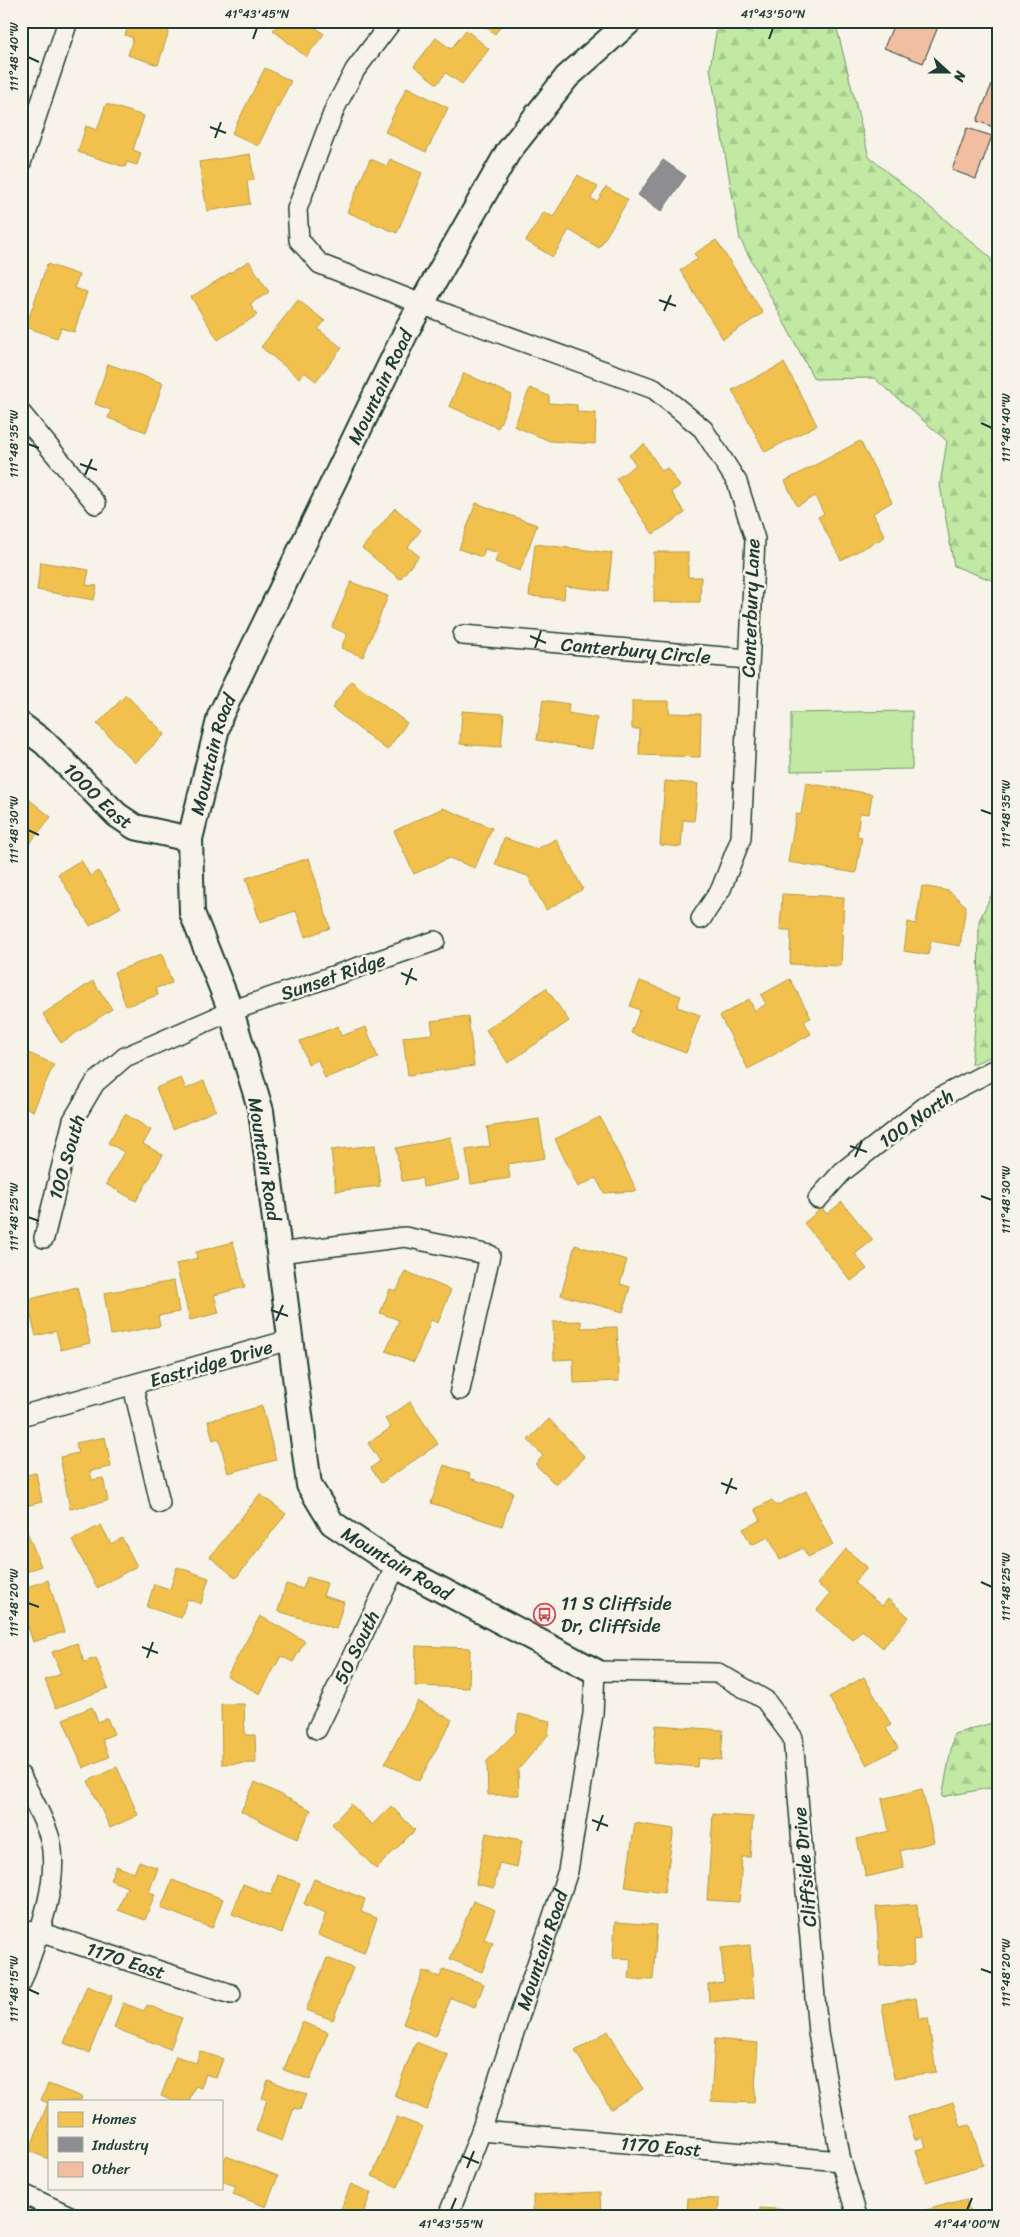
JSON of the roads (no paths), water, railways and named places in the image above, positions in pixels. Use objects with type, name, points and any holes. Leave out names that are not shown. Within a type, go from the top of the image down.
[{"type":"street","points":[[21,163],[68,21]]},
{"type":"street","name":"Canterbury Lane","points":[[392,21],[355,70],[335,108],[297,209],[299,240],[320,264],[422,304],[654,389],[703,429],[736,482],[755,539],[740,838],[721,889],[701,919]]},
{"type":"street","name":"Mountain Road","points":[[448,2216],[481,2132],[568,1871],[592,1714],[595,1671],[396,1566],[332,1523],[309,1485],[261,1111],[231,1012],[192,913],[190,839],[220,716],[405,335],[508,152],[568,77],[630,21]]},
{"type":"street","points":[[21,413],[96,504]]},
{"type":"street","name":"Canterbury Circle","points":[[463,635],[748,659]]},
{"type":"street","name":"1000 East","points":[[21,725],[45,743],[117,815],[135,827],[190,839]]},
{"type":"street","name":"Sunset Ridge","points":[[231,1012],[435,942]]},
{"type":"street","name":"100 South","points":[[44,1238],[73,1120],[95,1083],[125,1057],[231,1012]]},
{"type":"street","name":"100 North","points":[[818,1199],[842,1172],[931,1102],[999,1067]]},
{"type":"street","points":[[279,1253],[405,1237],[490,1255],[460,1390]]},
{"type":"street","name":"Eastridge Drive","points":[[21,1416],[133,1386],[289,1340]]},
{"type":"street","name":"Eastridge Drive","points":[[133,1386],[160,1503]]},
{"type":"street","name":"50 South","points":[[317,1729],[396,1566]]},
{"type":"street","name":"Cliffside Drive","points":[[595,1671],[718,1672],[765,1700],[793,1738],[818,2033],[841,2161],[856,2216]]},
{"type":"street","points":[[21,1776],[50,1839],[52,1881],[30,1930],[21,1983]]},
{"type":"street","name":"1170 East","points":[[30,1930],[231,1994]]},
{"type":"street","name":"1170 East","points":[[481,2132],[841,2161]]},
{"type":"street","points":[[21,2193],[70,2216]]},
{"type":"place","name":"11 S Cliffside Dr, Cliffside","points":[[545,1614]]}]
